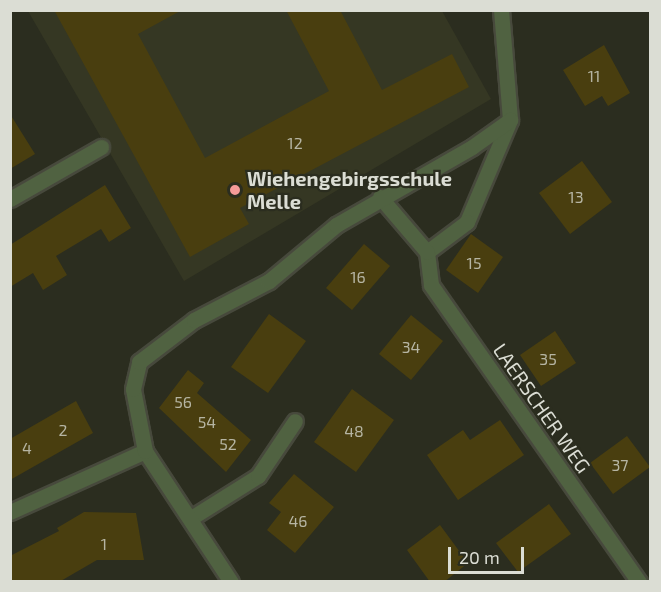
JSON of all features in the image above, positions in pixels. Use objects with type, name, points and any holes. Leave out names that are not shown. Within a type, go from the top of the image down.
[{"type":"street","points":[[380,197],[427,252],[467,222],[510,120],[501,10]]},
{"type":"street","points":[[231,582],[145,451],[133,389],[139,362],[194,320],[269,281],[380,197],[472,147],[510,120]]},
{"type":"street","points":[[10,199],[101,147]]},
{"type":"street","name":"LAERSCHER WEG","points":[[427,252],[430,285],[639,582]]},
{"type":"street","points":[[191,518],[258,476],[295,421]]},
{"type":"street","points":[[10,512],[145,451]]},
{"type":"shaded area","name":"Wiehengebirgsschule Melle","points":[[28,11],[442,11],[491,99],[184,281]]},
{"type":"building","points":[[54,10],[182,10],[138,34],[205,158],[329,91],[286,10],[340,10],[382,90],[452,54],[469,87],[240,208],[249,224],[190,257]]},
{"type":"building","points":[[604,45],[630,93],[608,106],[602,96],[585,106],[563,70]]},
{"type":"building","points":[[10,114],[35,154],[10,169]]},
{"type":"building","points":[[582,161],[612,202],[570,234],[539,193]]},
{"type":"building","points":[[105,185],[131,228],[109,242],[101,229],[56,256],[67,275],[43,290],[33,273],[10,287],[10,245]]},
{"type":"building","points":[[471,234],[503,257],[478,293],[446,270]]},
{"type":"building","points":[[364,244],[390,266],[352,310],[326,288]]},
{"type":"building","points":[[269,314],[306,341],[268,393],[231,367]]},
{"type":"building","points":[[411,315],[443,341],[411,380],[379,354]]},
{"type":"building","points":[[555,331],[576,363],[541,386],[520,355]]},
{"type":"building","points":[[188,370],[204,383],[197,393],[251,440],[226,472],[159,408]]},
{"type":"building","points":[[352,389],[394,420],[356,472],[314,442]]},
{"type":"building","points":[[76,401],[93,433],[10,480],[10,439]]},
{"type":"building","points":[[500,420],[524,455],[458,500],[427,455],[463,430],[470,440]]},
{"type":"building","points":[[627,436],[650,467],[613,494],[590,463]]},
{"type":"building","points":[[294,474],[334,507],[295,553],[267,530],[281,512],[269,503]]},
{"type":"building","points":[[549,504],[571,534],[518,572],[496,543]]},
{"type":"building","points":[[84,512],[136,513],[144,560],[97,560],[59,582],[10,582],[10,556],[59,531],[57,528]]},
{"type":"building","points":[[440,525],[468,563],[444,582],[430,582],[407,550]]},
{"type":"place","name":"Wiehengebirgsschule Melle","points":[[235,190]]}]
